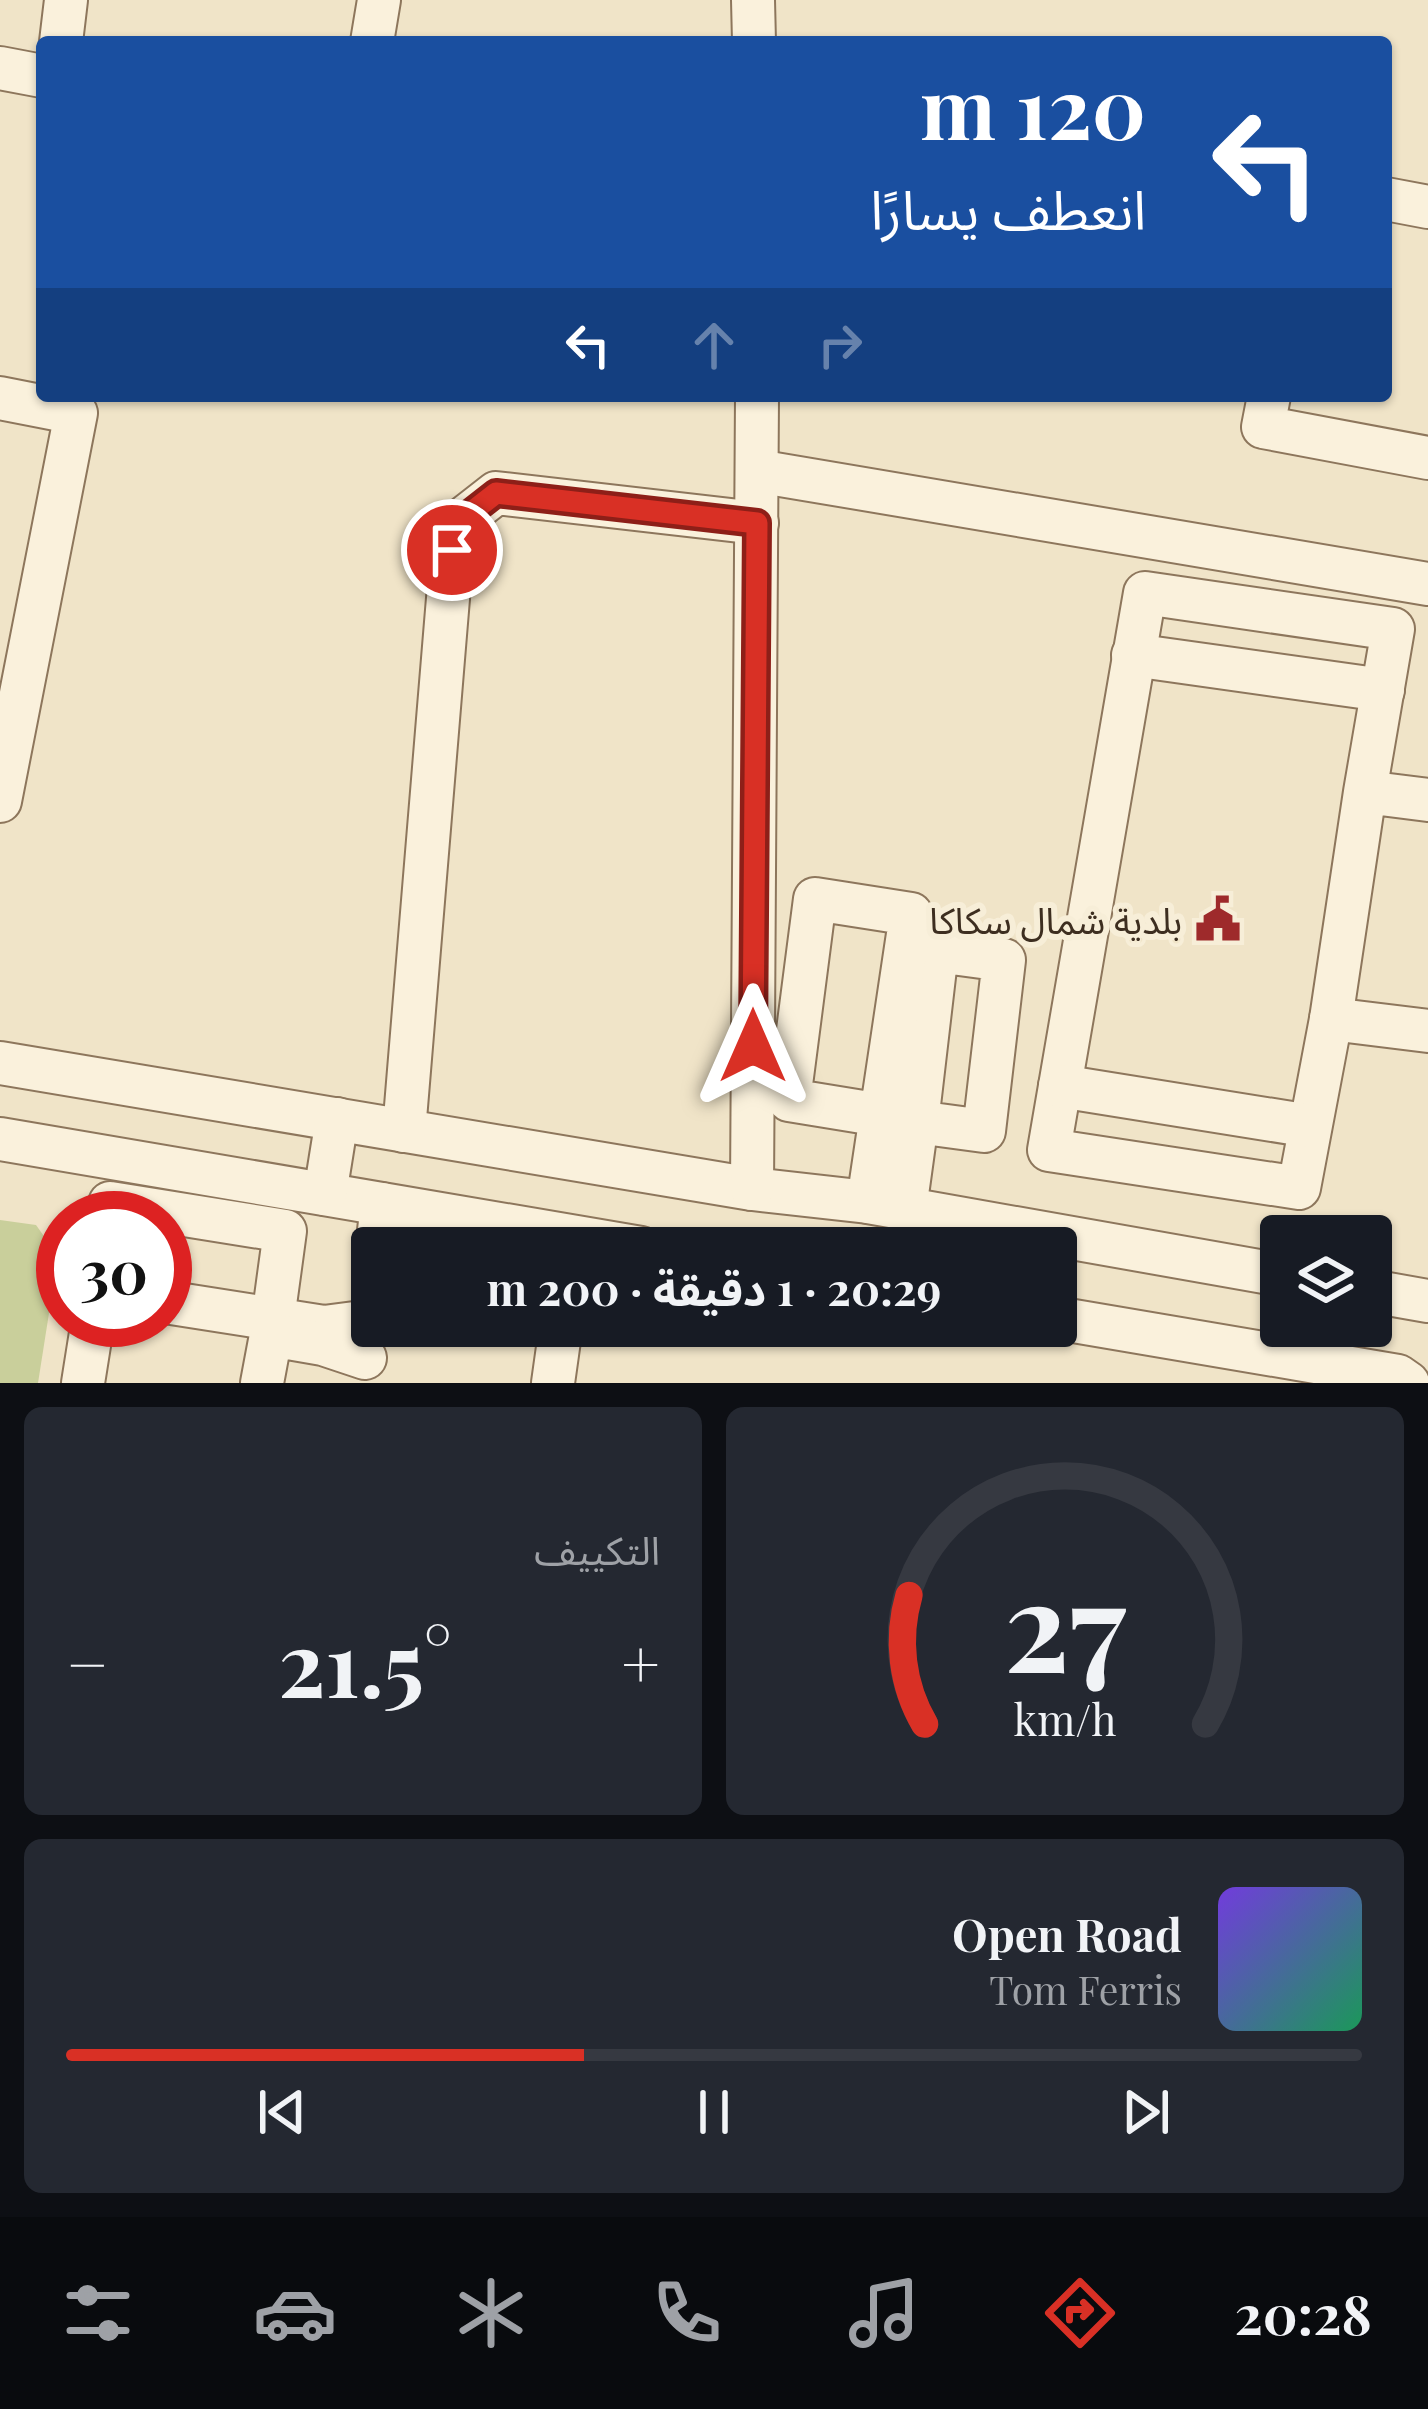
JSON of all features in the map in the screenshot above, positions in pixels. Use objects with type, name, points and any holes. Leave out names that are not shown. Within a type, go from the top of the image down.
[{"type":"street","points":[[63,36],[66,0]]},
{"type":"street","points":[[373,36],[379,0]]},
{"type":"street","points":[[754,0],[754,36]]},
{"type":"street","points":[[0,68],[36,75]]},
{"type":"street","points":[[1392,200],[1428,207]]},
{"type":"street","points":[[0,398],[76,413],[0,801]]},
{"type":"street","points":[[752,1189],[757,402]]},
{"type":"street","points":[[1268,402],[1263,427],[1428,458]]},
{"type":"street","points":[[757,472],[1428,584]]},
{"type":"street","points":[[404,1131],[452,550],[464,518],[496,493],[757,523]]},
{"type":"street","points":[[1145,593],[1394,629],[1383,690],[1299,1188],[1049,1150],[1145,593]]},
{"type":"street","points":[[1133,655],[1383,690]]},
{"type":"street","points":[[1365,792],[1428,800]]},
{"type":"street","points":[[886,1206],[899,1118],[911,914],[815,899],[789,1100],[899,1118]]},
{"type":"street","points":[[1331,1019],[1428,1031]]},
{"type":"street","points":[[0,1063],[1260,1271]]},
{"type":"street","points":[[1060,1086],[1310,1126]]},
{"type":"street","points":[[325,1195],[337,1119]]},
{"type":"street","points":[[0,1139],[500,1227]]},
{"type":"street","points":[[379,1227],[382,1204]]},
{"type":"street","points":[[192,1217],[285,1232],[262,1383]]},
{"type":"street","points":[[1392,1295],[1428,1301]]},
{"type":"street","points":[[192,1308],[272,1327]]},
{"type":"street","points":[[192,1322],[324,1327],[351,1335]]},
{"type":"street","points":[[1077,1322],[1398,1376],[1408,1383]]},
{"type":"street","points":[[83,1383],[89,1347]]},
{"type":"street","points":[[554,1383],[558,1347]]},
{"type":"street","points":[[574,1383],[578,1347]]},
{"type":"green space","points":[[0,1220],[36,1225],[36,1347],[44,1347],[38,1383],[0,1383]]},
{"type":"place","name":"بلدية شمال سكاكا","points":[[1218,919]]},
{"type":"route","points":[[452,550],[464,518],[496,493],[757,523],[753,1046]]}]
